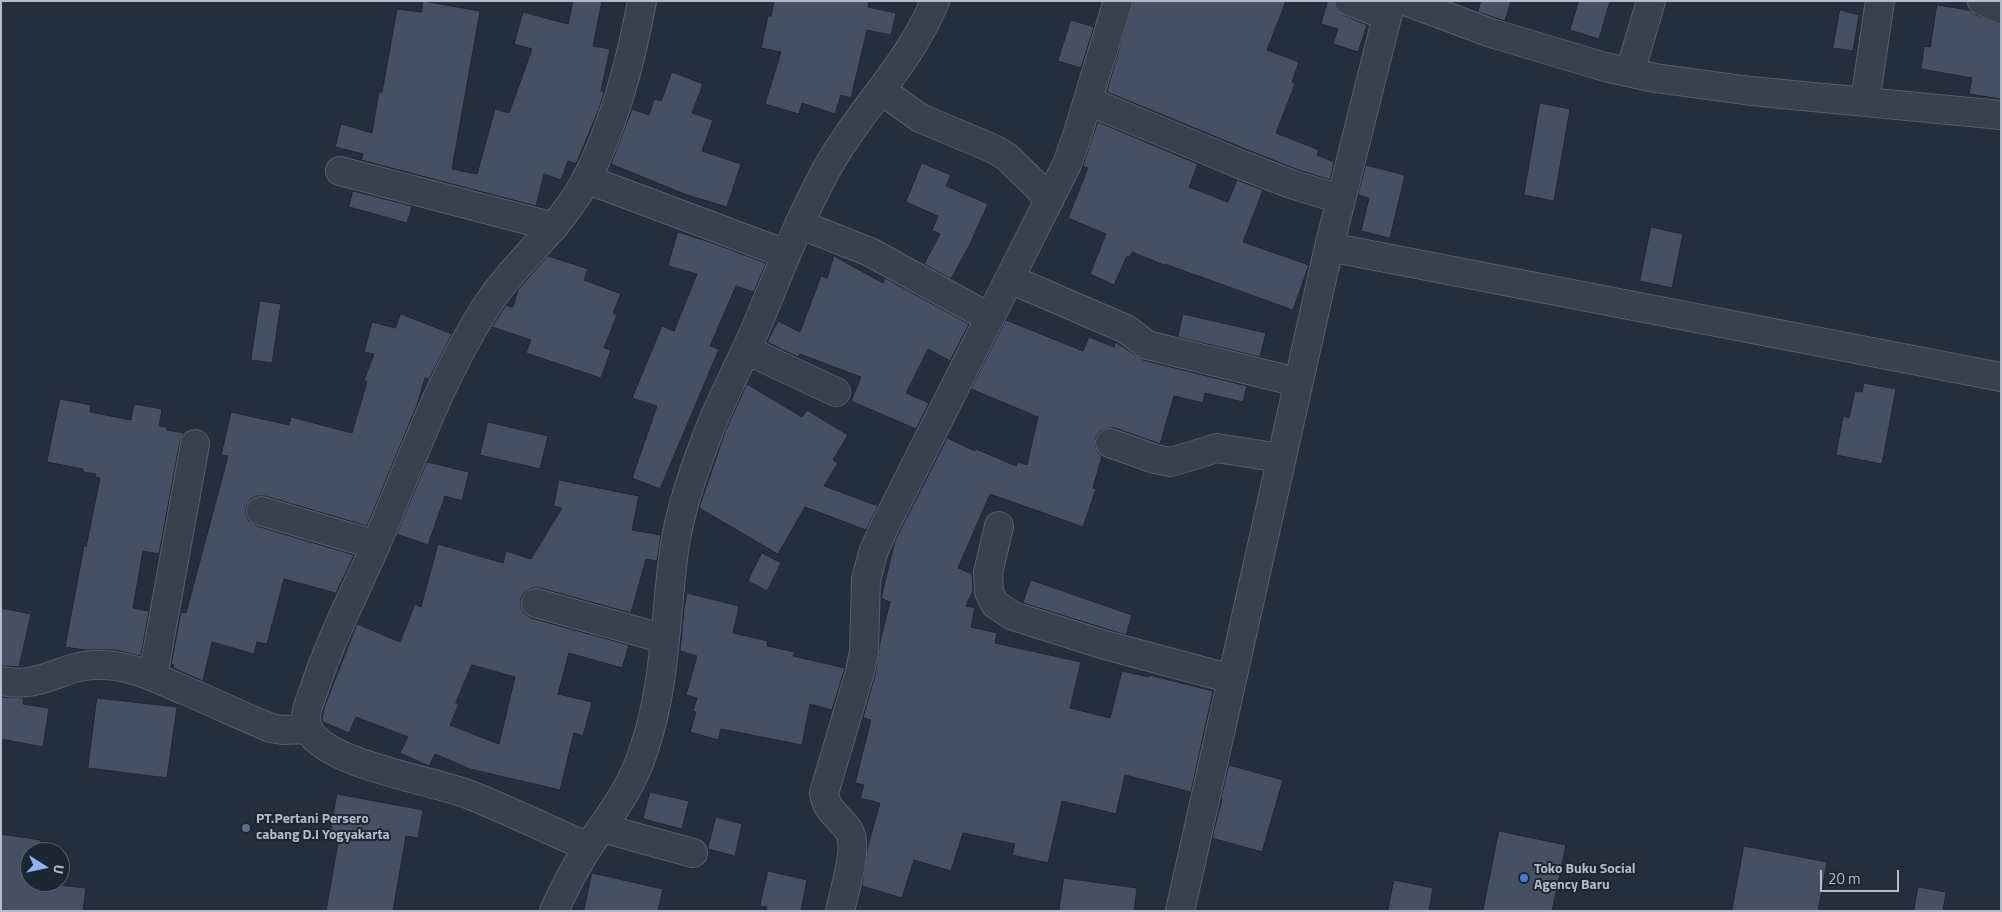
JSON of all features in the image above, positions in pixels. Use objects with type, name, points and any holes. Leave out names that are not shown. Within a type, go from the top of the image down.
[{"type":"street","points":[[642,1],[629,63],[620,93],[586,179],[554,227],[500,286],[465,342],[432,410],[376,545],[328,647],[306,714],[308,729],[317,740],[331,750],[358,762],[468,794],[595,838],[693,853]]},
{"type":"street","points":[[554,911],[574,870],[626,794],[644,750],[654,718],[665,638],[674,549],[689,486],[712,423],[746,350],[799,224],[824,174],[838,150],[916,40],[935,1]]},
{"type":"street","points":[[840,911],[852,853],[852,840],[849,831],[827,806],[824,793],[860,672],[864,651],[866,580],[873,553],[1050,199],[1070,155],[1118,1]]},
{"type":"street","points":[[1349,1],[1395,6],[1605,67],[1630,72],[1731,89],[1864,101],[1953,112],[2001,115]]},
{"type":"street","points":[[1630,72],[1651,1]]},
{"type":"street","points":[[1864,101],[1880,1]]},
{"type":"street","points":[[1982,1],[2001,9]]},
{"type":"street","points":[[1180,911],[1280,458],[1340,199],[1395,6]]},
{"type":"street","points":[[881,90],[920,118],[994,149],[1007,157],[1050,199]]},
{"type":"street","points":[[1088,101],[1242,165],[1291,184],[1340,199]]},
{"type":"street","points":[[340,171],[554,227]]},
{"type":"street","points":[[586,179],[786,254]]},
{"type":"street","points":[[799,224],[870,252],[990,318]]},
{"type":"street","points":[[1329,247],[2001,377]]},
{"type":"street","points":[[1010,279],[1126,329],[1148,346],[1298,382]]},
{"type":"street","points":[[746,350],[836,392]]},
{"type":"street","points":[[1110,443],[1155,459],[1171,462],[1217,448],[1280,458]]},
{"type":"street","points":[[152,676],[195,444]]},
{"type":"street","points":[[261,511],[376,545]]},
{"type":"street","points":[[999,526],[988,573],[988,592],[995,604],[1013,616],[1105,645],[1232,679]]},
{"type":"street","points":[[536,603],[665,638]]},
{"type":"street","points":[[1,681],[36,682],[48,679],[72,668],[105,664],[127,668],[152,676],[271,728],[283,730],[308,729]]},
{"type":"building","points":[[423,1],[480,11],[452,169],[477,174],[495,109],[509,113],[532,49],[514,44],[523,12],[568,24],[573,1],[602,1],[593,46],[610,49],[601,91],[604,92],[599,109],[576,164],[568,161],[561,180],[544,174],[536,206],[361,160],[363,154],[335,147],[341,124],[372,133],[379,92],[382,92],[397,9],[421,12]]},
{"type":"building","points":[[774,1],[869,1],[868,7],[896,13],[891,35],[867,30],[851,98],[841,95],[835,114],[802,103],[799,114],[765,104],[781,52],[761,48],[768,16],[771,16]]},
{"type":"building","points":[[1133,1],[1286,1],[1267,50],[1299,62],[1292,82],[1295,84],[1276,133],[1319,150],[1317,155],[1334,162],[1330,180],[1296,169],[1107,92]]},
{"type":"building","points":[[1328,1],[1334,1],[1337,10],[1343,15],[1367,25],[1358,52],[1333,44],[1338,29],[1321,24]]},
{"type":"building","points":[[1481,1],[1511,1],[1505,21],[1478,12]]},
{"type":"building","points":[[1579,1],[1610,1],[1599,39],[1570,30]]},
{"type":"building","points":[[1937,5],[1969,10],[1976,15],[2001,24],[2001,99],[1969,94],[1972,78],[1921,69],[1924,46],[1930,47]]},
{"type":"building","points":[[1840,10],[1859,15],[1853,51],[1833,48]]},
{"type":"building","points":[[1071,20],[1094,27],[1081,68],[1058,61]]},
{"type":"building","points":[[672,72],[703,84],[692,113],[713,120],[702,151],[741,164],[727,207],[687,195],[611,164],[632,109],[649,115],[654,99],[661,101]]},
{"type":"building","points":[[1540,103],[1570,109],[1554,201],[1524,195]]},
{"type":"building","points":[[1098,122],[1198,164],[1189,187],[1228,202],[1237,180],[1263,190],[1243,242],[1309,265],[1293,310],[1132,252],[1130,257],[1127,256],[1114,285],[1090,274],[1106,234],[1068,218],[1088,168],[1083,166]]},
{"type":"building","points":[[922,163],[951,175],[946,186],[988,204],[970,244],[951,279],[924,264],[940,234],[932,230],[938,216],[906,202]]},
{"type":"building","points":[[1366,165],[1405,175],[1390,238],[1361,231],[1369,198],[1358,195]]},
{"type":"building","points":[[353,191],[412,206],[407,223],[349,207]]},
{"type":"building","points":[[1651,227],[1683,234],[1672,288],[1640,281]]},
{"type":"building","points":[[678,232],[766,263],[754,292],[736,286],[710,346],[719,349],[660,489],[632,478],[657,406],[632,398],[662,326],[674,331],[697,274],[668,266]]},
{"type":"building","points":[[548,256],[588,269],[584,280],[621,294],[613,313],[617,315],[604,348],[611,350],[601,378],[526,353],[531,340],[492,327],[506,305],[513,307],[518,290]]},
{"type":"building","points":[[834,256],[883,283],[885,278],[969,324],[950,361],[928,349],[906,393],[929,403],[916,429],[851,401],[861,377],[800,354],[798,357],[767,342],[778,321],[800,332],[821,276],[827,278]]},
{"type":"building","points":[[260,301],[281,304],[272,363],[251,360]]},
{"type":"building","points":[[401,314],[452,334],[429,379],[425,378],[417,405],[367,526],[265,496],[257,496],[251,499],[246,507],[246,515],[249,521],[257,526],[354,555],[336,593],[284,579],[267,644],[257,642],[254,654],[212,642],[203,681],[173,668],[174,665],[171,664],[181,612],[186,613],[228,456],[221,455],[231,412],[289,425],[291,417],[352,433],[367,382],[364,380],[374,354],[364,352],[372,322],[395,328]]},
{"type":"building","points":[[1183,314],[1266,333],[1260,357],[1178,337]]},
{"type":"building","points":[[1006,320],[1083,351],[1089,337],[1114,347],[1115,342],[1143,360],[1247,386],[1243,402],[1205,393],[1203,403],[1174,396],[1160,444],[1115,428],[1100,431],[1096,437],[1095,445],[1098,453],[1102,456],[1093,488],[1096,489],[1083,527],[990,494],[958,568],[972,574],[973,590],[966,606],[975,608],[971,627],[997,633],[995,643],[1081,662],[1070,708],[1110,718],[1122,671],[1149,677],[1149,675],[1213,691],[1191,792],[1125,775],[1116,814],[1062,801],[1048,863],[1012,855],[1015,844],[963,833],[951,871],[914,860],[902,898],[862,886],[868,845],[880,803],[860,798],[864,785],[855,783],[871,720],[863,718],[875,675],[880,642],[890,602],[881,598],[895,541],[947,438],[975,451],[976,449],[1016,466],[1018,462],[1027,465],[1038,417],[971,389]]},
{"type":"building","points":[[1864,383],[1896,389],[1882,464],[1836,455],[1843,416],[1849,418],[1855,391],[1862,392]]},
{"type":"building","points":[[747,384],[802,417],[807,410],[848,435],[833,460],[838,463],[824,486],[878,506],[866,530],[805,507],[778,554],[699,508],[725,432]]},
{"type":"building","points":[[60,399],[91,405],[90,412],[131,420],[134,404],[162,409],[159,426],[167,427],[167,430],[184,433],[180,441],[159,554],[143,551],[133,608],[149,611],[141,656],[116,650],[85,650],[65,647],[84,546],[86,547],[100,478],[95,477],[96,474],[83,472],[83,469],[47,462]]},
{"type":"building","points":[[488,422],[548,436],[540,469],[480,455]]},
{"type":"building","points":[[427,462],[469,472],[462,501],[445,496],[428,545],[397,534]]},
{"type":"building","points":[[559,480],[639,496],[632,530],[661,535],[657,561],[646,559],[631,613],[540,588],[532,588],[525,592],[521,598],[521,607],[525,614],[531,618],[629,645],[622,668],[569,653],[558,694],[592,702],[583,736],[574,733],[560,790],[470,769],[435,754],[429,766],[400,753],[408,737],[356,717],[349,733],[323,722],[322,717],[325,705],[357,624],[400,642],[415,604],[421,607],[438,544],[503,563],[506,551],[531,559],[562,508],[554,506]],"holes":[[[472,665],[515,677],[499,744],[450,725],[459,704],[456,703]]]},
{"type":"building","points":[[762,553],[781,563],[767,591],[748,581]]},
{"type":"building","points":[[1031,580],[1132,615],[1126,635],[1023,603]]},
{"type":"building","points":[[687,593],[739,606],[733,633],[768,641],[767,646],[795,652],[793,656],[845,668],[832,710],[810,704],[802,745],[721,729],[718,740],[690,732],[696,712],[693,711],[697,698],[686,695],[697,656],[680,651]]},
{"type":"building","points":[[1,608],[31,614],[19,667],[1,666]]},
{"type":"building","points":[[1,697],[24,698],[23,704],[49,708],[43,747],[1,739]]},
{"type":"building","points":[[97,698],[177,707],[167,778],[88,768]]},
{"type":"building","points":[[1229,765],[1283,780],[1262,852],[1212,838]]},
{"type":"building","points":[[650,792],[689,801],[682,829],[643,819]]},
{"type":"building","points":[[337,794],[423,810],[418,838],[406,836],[393,911],[326,911],[339,837],[330,835]]},
{"type":"building","points":[[716,817],[742,824],[735,856],[708,849]]},
{"type":"building","name":"Toko Buku Social Agency Baru","points":[[1499,831],[1566,845],[1552,911],[1483,911]]},
{"type":"building","points":[[1,834],[41,840],[40,842],[20,842],[20,892],[70,892],[70,886],[86,888],[83,911],[1,911]]},
{"type":"building","points":[[1744,846],[1827,862],[1818,911],[1732,911]]},
{"type":"building","points":[[768,871],[807,880],[801,911],[766,911],[767,907],[760,906]]},
{"type":"building","points":[[592,873],[663,889],[658,911],[584,911]]},
{"type":"building","points":[[1064,878],[1137,888],[1134,911],[1059,911]]},
{"type":"building","points":[[1394,880],[1433,888],[1429,911],[1388,911]]},
{"type":"building","points":[[1918,887],[1946,892],[1943,911],[1914,911]]},
{"type":"place","name":"PT.Pertani Persero cabang D.I Yogyakarta","points":[[246,828]]},
{"type":"place","name":"Toko Buku Social Agency Baru","points":[[1524,878]]}]
